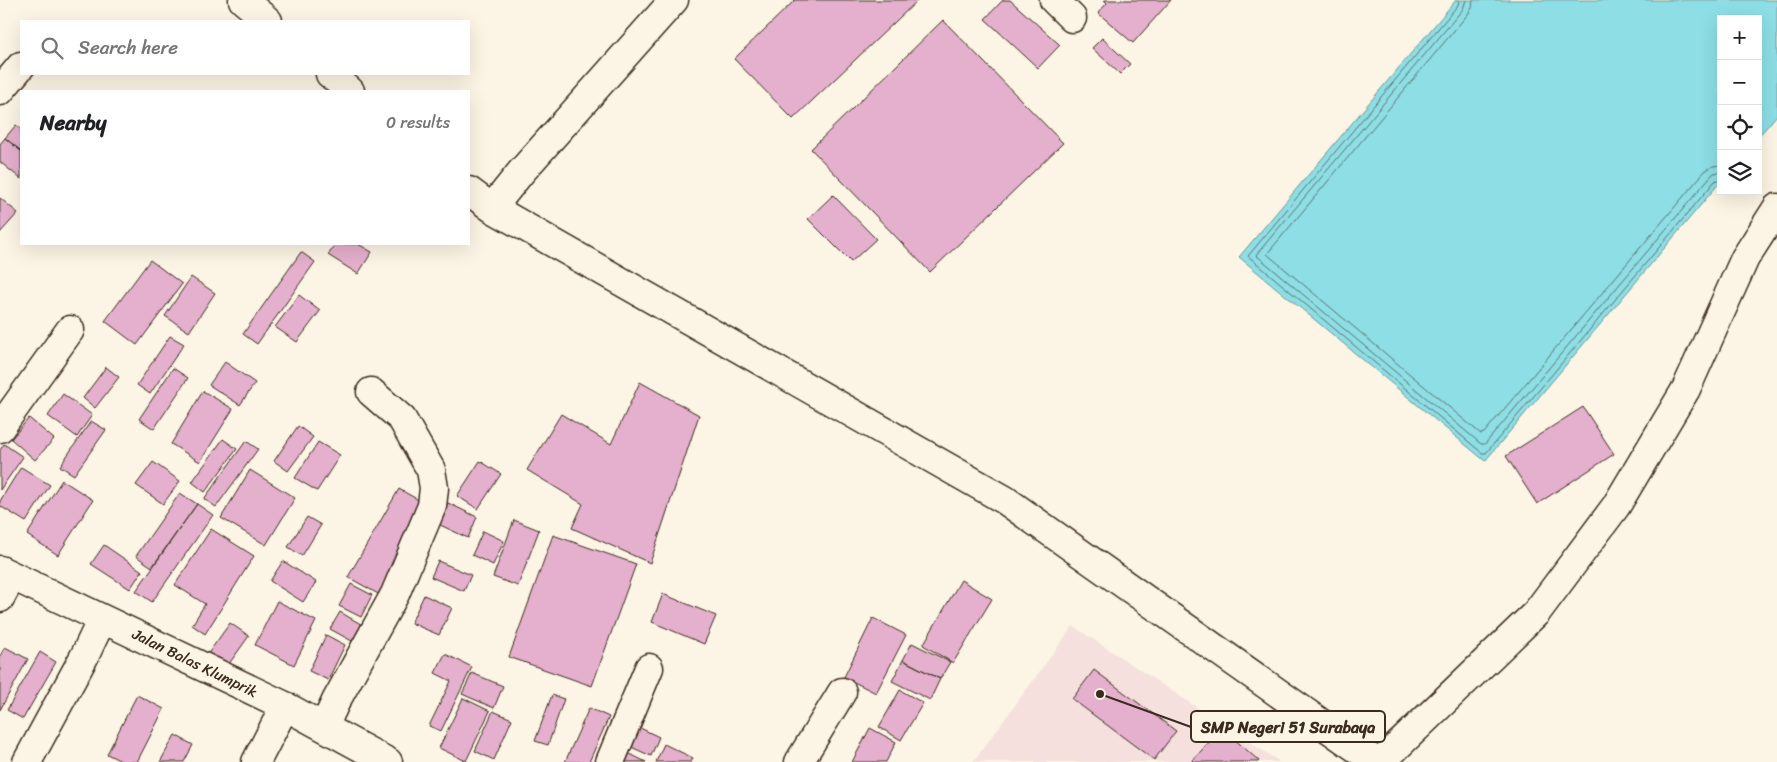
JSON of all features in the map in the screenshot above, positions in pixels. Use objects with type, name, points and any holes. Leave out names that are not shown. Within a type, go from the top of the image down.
[{"type":"street","points":[[243,0],[267,20]]},
{"type":"street","points":[[492,208],[521,172],[674,0]]},
{"type":"street","points":[[0,91],[20,67]]},
{"type":"street","points":[[331,75],[349,90]]},
{"type":"street","points":[[470,192],[492,208],[1014,507],[1376,762]]},
{"type":"street","points":[[1381,762],[1536,613],[1616,506],[1686,388],[1745,258],[1777,208]]},
{"type":"street","points":[[0,428],[70,330]]},
{"type":"street","points":[[324,727],[336,701],[395,594],[432,506],[434,488],[431,470],[402,419],[371,392]]},
{"type":"street","name":"Jalan Balas Klumprik","points":[[4,581],[102,619],[285,706],[388,762]]},
{"type":"street","points":[[27,762],[85,655],[102,619]]},
{"type":"street","points":[[610,762],[649,668]]},
{"type":"street","points":[[799,762],[842,692]]},
{"type":"street","points":[[256,762],[285,706]]},
{"type":"shaded area","points":[[1073,626],[1280,762],[973,762]]},
{"type":"water","points":[[1456,0],[1777,0],[1777,115],[1762,132],[1762,15],[1717,15],[1717,186],[1485,461],[1239,257]]},
{"type":"building","points":[[795,0],[918,0],[793,119],[734,59]]},
{"type":"building","points":[[1003,0],[1010,0],[1060,45],[1038,68],[985,19]]},
{"type":"building","points":[[1104,0],[1171,0],[1133,43],[1098,13],[1107,3]]},
{"type":"building","points":[[943,20],[1063,143],[930,272],[811,149]]},
{"type":"building","points":[[1102,38],[1130,64],[1120,74],[1092,48]]},
{"type":"building","points":[[16,125],[20,128],[20,150],[5,138]]},
{"type":"building","points":[[5,138],[20,150],[20,178],[0,162],[0,144]]},
{"type":"building","points":[[833,195],[876,239],[851,262],[808,219]]},
{"type":"building","points":[[0,198],[18,213],[0,233]]},
{"type":"building","points":[[335,245],[360,245],[372,252],[358,274],[328,255]]},
{"type":"building","points":[[301,252],[315,262],[257,344],[243,334]]},
{"type":"building","points":[[150,260],[182,284],[137,345],[105,321]]},
{"type":"building","points":[[191,277],[215,293],[189,332],[165,316]]},
{"type":"building","points":[[299,295],[320,311],[297,342],[275,327]]},
{"type":"building","points":[[170,336],[184,344],[150,394],[137,385]]},
{"type":"building","points":[[225,362],[255,383],[240,405],[209,385]]},
{"type":"building","points":[[106,367],[119,377],[95,408],[83,398]]},
{"type":"building","points":[[173,368],[188,378],[154,429],[139,419]]},
{"type":"building","points":[[640,382],[699,415],[650,563],[572,528],[583,504],[527,470],[561,414],[611,444]]},
{"type":"building","points":[[203,391],[233,409],[200,462],[171,444]]},
{"type":"building","points":[[63,394],[92,415],[77,437],[48,416]]},
{"type":"building","points":[[1583,407],[1614,454],[1537,504],[1506,456]]},
{"type":"building","points":[[29,418],[54,439],[35,460],[11,439]]},
{"type":"building","points":[[91,421],[106,430],[74,475],[60,466]]},
{"type":"building","points":[[298,426],[313,437],[288,471],[274,461]]},
{"type":"building","points":[[223,439],[237,449],[205,492],[192,482]]},
{"type":"building","points":[[246,441],[258,449],[216,507],[204,499]]},
{"type":"building","points":[[318,442],[340,455],[317,491],[295,478]]},
{"type":"building","points":[[4,444],[23,457],[0,490],[0,450]]},
{"type":"building","points":[[480,461],[501,474],[478,509],[457,496]]},
{"type":"building","points":[[153,462],[180,481],[163,504],[136,485]]},
{"type":"building","points":[[21,467],[50,485],[26,522],[0,506],[0,501]]},
{"type":"building","points":[[250,470],[295,498],[266,545],[221,518]]},
{"type":"building","points":[[62,480],[93,500],[58,555],[27,535]]},
{"type":"building","points":[[399,489],[431,507],[380,595],[348,577]]},
{"type":"building","points":[[180,493],[197,504],[152,567],[136,556]]},
{"type":"building","points":[[448,503],[477,517],[468,538],[438,524]]},
{"type":"building","points":[[197,504],[213,515],[152,602],[136,591]]},
{"type":"building","points":[[307,517],[321,525],[302,556],[288,547]]},
{"type":"building","points":[[514,520],[539,530],[518,586],[493,577]]},
{"type":"building","points":[[211,529],[254,556],[205,634],[192,625],[205,604],[175,585]]},
{"type":"building","points":[[483,531],[504,541],[493,565],[472,555]]},
{"type":"building","points":[[553,535],[636,564],[592,686],[509,657]]},
{"type":"building","points":[[104,545],[142,571],[130,589],[91,564]]},
{"type":"building","points":[[283,561],[316,582],[303,602],[270,581]]},
{"type":"building","points":[[438,561],[471,575],[464,591],[431,577]]},
{"type":"building","points":[[961,580],[992,599],[953,663],[923,645]]},
{"type":"building","points":[[351,584],[372,595],[361,617],[339,606]]},
{"type":"building","points":[[663,594],[716,616],[704,644],[652,622]]},
{"type":"building","points":[[424,595],[452,608],[439,635],[411,623]]},
{"type":"building","points":[[277,601],[316,621],[294,665],[255,645]]},
{"type":"building","points":[[340,612],[371,630],[361,646],[330,629]]},
{"type":"building","points":[[873,618],[906,635],[876,693],[844,677]]},
{"type":"building","points":[[230,623],[249,636],[226,668],[207,655]]},
{"type":"building","points":[[326,635],[345,645],[328,680],[309,671]]},
{"type":"building","points":[[912,643],[950,662],[940,679],[903,660]]},
{"type":"building","points":[[5,647],[28,659],[0,710],[0,656]]},
{"type":"building","points":[[40,652],[56,662],[23,719],[7,710]]},
{"type":"building","points":[[445,654],[472,667],[441,731],[429,726],[451,681],[435,673]]},
{"type":"building","points":[[903,660],[940,679],[930,700],[892,681]]},
{"type":"building","points":[[1094,670],[1176,731],[1154,760],[1072,699]]},
{"type":"building","points":[[472,673],[503,686],[494,708],[462,694]]},
{"type":"building","points":[[900,690],[923,703],[901,740],[879,727]]},
{"type":"building","points":[[137,695],[164,709],[137,762],[123,762],[107,754]]},
{"type":"building","points":[[552,695],[564,699],[548,745],[535,741]]},
{"type":"building","points":[[463,698],[490,711],[466,761],[439,748]]},
{"type":"building","points":[[589,708],[609,717],[589,762],[565,762]]},
{"type":"building","points":[[493,711],[512,719],[494,760],[475,751]]},
{"type":"building","points":[[636,726],[659,737],[651,756],[627,745]]},
{"type":"building","points":[[870,728],[896,742],[886,762],[852,762]]},
{"type":"building","points":[[1222,728],[1259,761],[1191,762]]},
{"type":"building","points":[[175,735],[193,745],[184,762],[160,762]]},
{"type":"building","points":[[664,744],[693,758],[691,762],[656,762]]},
{"type":"building","points":[[626,752],[646,762],[621,762]]},
{"type":"place","name":"SMP Negeri 51 Surabaya","points":[[1100,694]]}]
